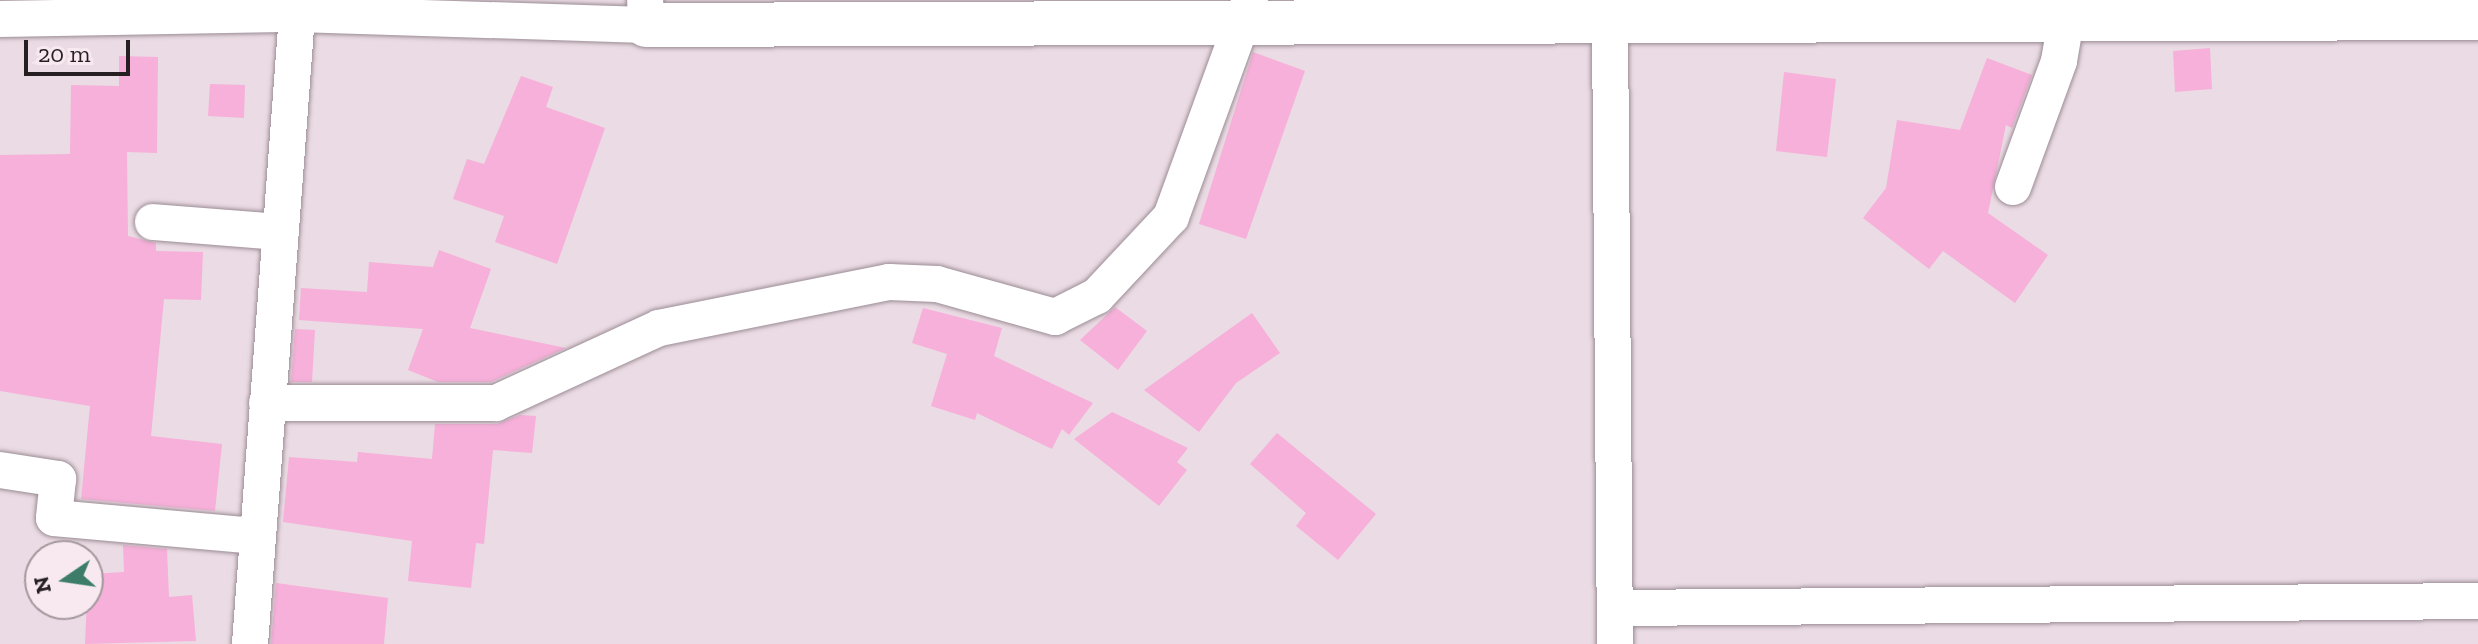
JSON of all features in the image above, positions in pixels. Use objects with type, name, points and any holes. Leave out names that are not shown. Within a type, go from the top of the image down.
[{"type":"street","points":[[267,403],[496,403],[659,328],[889,282],[937,284],[1055,317],[1097,296],[1171,217],[1188,183],[1243,11]]},
{"type":"street","points":[[0,19],[297,14],[1243,11],[1610,25],[1805,12],[2066,20],[2478,18]]},
{"type":"street","points":[[250,644],[297,14]]},
{"type":"street","points":[[2013,187],[2059,61],[2066,20]]},
{"type":"street","points":[[1610,25],[1615,644]]},
{"type":"street","points":[[153,222],[281,232]]},
{"type":"street","points":[[0,470],[58,479],[54,518],[257,536]]},
{"type":"street","points":[[1615,608],[2478,601]]},
{"type":"building","points":[[2210,48],[2212,89],[2175,92],[2173,51]]},
{"type":"building","points":[[1253,52],[1305,71],[1246,239],[1199,224]]},
{"type":"building","points":[[119,56],[158,57],[157,153],[127,152],[128,236],[156,243],[156,251],[203,252],[201,300],[164,299],[151,436],[222,444],[215,511],[81,499],[90,406],[0,391],[0,155],[70,154],[71,85],[119,86]]},
{"type":"building","points":[[1987,58],[2032,75],[2012,128],[2006,125],[1988,213],[2048,255],[2015,303],[1943,251],[1929,269],[1863,218],[1886,188],[1897,120],[1960,130]]},
{"type":"building","points":[[1784,72],[1836,79],[1827,157],[1776,151]]},
{"type":"building","points":[[521,76],[553,87],[546,107],[605,128],[557,264],[495,242],[504,216],[453,199],[467,159],[484,164]]},
{"type":"building","points":[[210,84],[245,85],[244,118],[208,116]]},
{"type":"building","points":[[439,250],[491,269],[470,328],[566,348],[491,382],[438,382],[408,370],[423,329],[299,320],[301,288],[367,292],[369,262],[433,267]]},
{"type":"building","points":[[1115,307],[1147,331],[1118,370],[1080,340]]},
{"type":"building","points":[[923,308],[1002,328],[994,356],[1093,403],[1069,435],[1062,429],[1052,449],[977,413],[975,420],[931,406],[947,354],[912,343]]},
{"type":"building","points":[[1252,313],[1280,353],[1236,383],[1199,432],[1144,390]]},
{"type":"building","points":[[295,329],[315,330],[312,382],[291,382]]},
{"type":"building","points":[[1112,412],[1188,448],[1177,462],[1187,470],[1159,506],[1074,439]]},
{"type":"building","points":[[520,415],[536,416],[532,453],[493,450],[484,544],[476,543],[471,588],[408,581],[412,541],[283,522],[289,457],[357,462],[358,452],[432,459],[435,424],[497,424]]},
{"type":"building","points":[[1277,433],[1376,514],[1338,560],[1296,526],[1306,513],[1250,464]]},
{"type":"building","points":[[123,545],[167,549],[169,597],[192,595],[196,641],[85,644],[86,620],[104,620],[104,573],[124,572]]},
{"type":"building","points":[[276,583],[388,598],[384,644],[271,644]]}]
